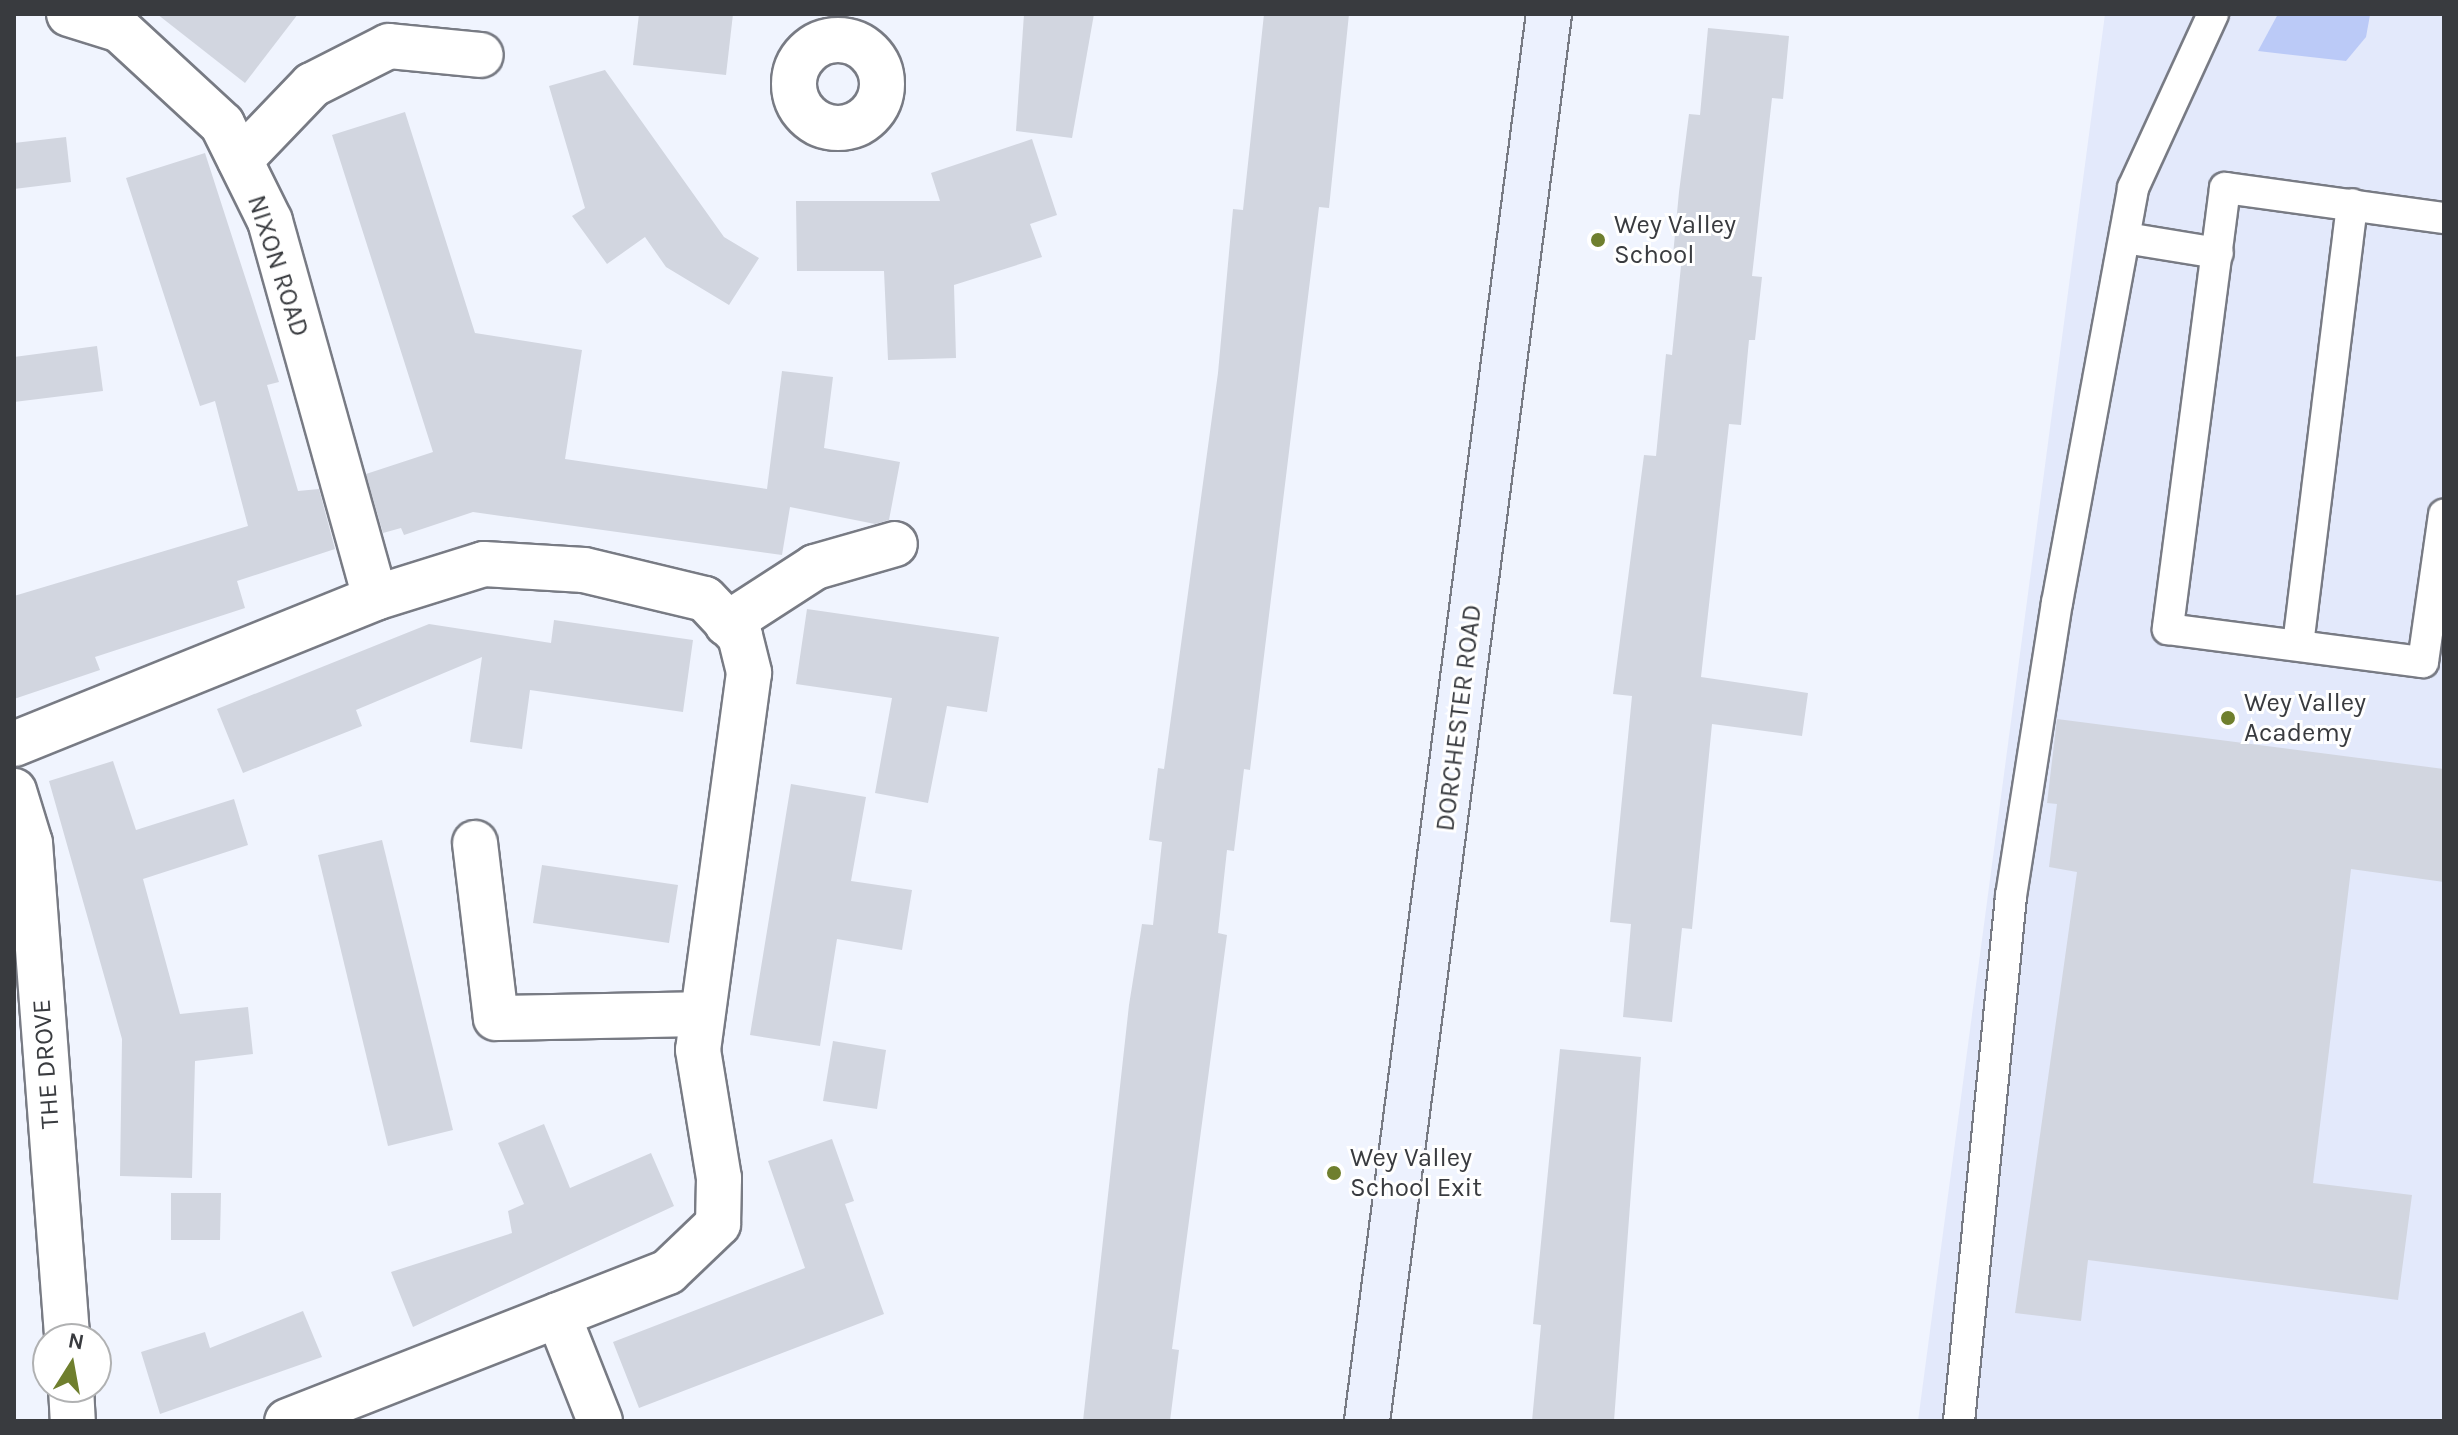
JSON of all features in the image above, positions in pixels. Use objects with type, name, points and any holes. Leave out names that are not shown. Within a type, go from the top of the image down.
[{"type":"main road","name":"DORCHESTER ROAD","points":[[1367,1421],[1423,1028],[1549,14]]},
{"type":"street","name":"NIXON ROAD","points":[[69,14],[120,30],[174,74],[222,124],[270,221],[375,598]]},
{"type":"street","points":[[240,160],[312,85],[389,46],[481,55]]},
{"type":"street","points":[[727,624],[815,567],[895,544]]},
{"type":"street","points":[[14,744],[375,598],[484,564],[584,570],[705,599],[740,636],[749,673],[698,1050],[719,1178],[718,1224],[668,1272],[287,1421]]},
{"type":"street","name":"THE DROVE","points":[[14,791],[30,843],[66,1323]]},
{"type":"street","points":[[475,843],[496,1018],[702,1014]]},
{"type":"street","points":[[558,1315],[600,1421]]},
{"type":"lane","points":[[1959,1421],[2011,896],[2133,188],[2213,14]]},
{"type":"lane","points":[[2444,218],[2225,188],[2168,629],[2423,662],[2444,514]]},
{"type":"lane","points":[[2298,645],[2352,204]]},
{"type":"lane","points":[[2126,238],[2218,253]]},
{"type":"shaded area","name":"Wey Valley Academy","points":[[2105,14],[2444,14],[2444,1421],[1918,1421]]},
{"type":"shaded area","points":[[2278,14],[2370,15],[2366,37],[2346,61],[2258,51]]},
{"type":"building","points":[[157,14],[298,14],[245,83]]},
{"type":"building","points":[[639,14],[733,14],[726,75],[633,65]]},
{"type":"building","points":[[1024,14],[1094,14],[1072,138],[1016,131]]},
{"type":"building","points":[[1264,14],[1349,14],[1329,208],[1319,207],[1250,770],[1244,769],[1234,851],[1227,850],[1218,933],[1227,935],[1172,1349],[1179,1350],[1170,1421],[1083,1421],[1129,1005],[1142,924],[1153,925],[1162,842],[1149,840],[1158,768],[1164,769],[1218,373],[1233,209],[1243,210]]},
{"type":"building","points":[[1708,28],[1789,36],[1783,99],[1772,98],[1752,276],[1762,277],[1755,340],[1749,340],[1741,425],[1729,424],[1701,677],[1808,693],[1802,736],[1712,724],[1692,929],[1682,928],[1672,1022],[1623,1017],[1631,924],[1610,922],[1632,696],[1613,694],[1644,455],[1656,456],[1666,354],[1672,355],[1682,256],[1673,255],[1679,192],[1689,114],[1700,115]]},
{"type":"building","points":[[605,70],[724,237],[759,258],[729,305],[666,267],[645,237],[607,264],[572,216],[585,208],[549,86]]},
{"type":"building","points":[[405,112],[475,333],[582,350],[565,459],[767,489],[782,371],[833,377],[824,448],[900,462],[889,520],[875,524],[790,507],[782,555],[473,512],[404,535],[401,528],[383,533],[366,474],[433,452],[332,135]]},
{"type":"building","points":[[66,137],[71,182],[14,189],[14,143]]},
{"type":"building","points":[[1032,139],[1057,215],[1030,224],[1042,257],[954,285],[956,358],[888,360],[884,271],[797,271],[796,201],[940,201],[931,173]]},
{"type":"building","points":[[205,153],[279,382],[267,385],[298,491],[319,489],[335,549],[237,581],[245,608],[95,657],[100,670],[14,699],[14,596],[248,526],[215,401],[200,406],[126,178]]},
{"type":"building","points":[[97,346],[103,391],[14,402],[14,357]]},
{"type":"building","points":[[807,609],[999,637],[987,712],[947,706],[928,803],[875,793],[892,698],[796,684]]},
{"type":"building","points":[[554,620],[693,640],[683,712],[530,690],[522,749],[470,742],[482,657],[356,710],[362,726],[243,773],[217,709],[429,624],[551,643]]},
{"type":"building","points":[[2057,719],[2444,769],[2444,882],[2351,869],[2313,1183],[2412,1195],[2398,1300],[2088,1260],[2081,1321],[2015,1313],[2077,872],[2049,867],[2057,804],[2047,803]]},
{"type":"building","points":[[113,761],[136,830],[234,799],[248,845],[143,879],[180,1014],[248,1007],[253,1054],[195,1061],[192,1178],[120,1176],[122,1039],[49,781]]},
{"type":"building","points":[[791,784],[866,797],[851,881],[912,890],[902,950],[837,939],[820,1046],[750,1035]]},
{"type":"building","points":[[382,840],[453,1130],[388,1146],[318,855]]},
{"type":"building","points":[[542,865],[678,885],[669,943],[533,923]]},
{"type":"building","points":[[833,1041],[886,1050],[877,1109],[823,1101]]},
{"type":"building","points":[[1560,1049],[1641,1057],[1614,1421],[1532,1421],[1541,1325],[1533,1324]]},
{"type":"building","points":[[544,1124],[570,1188],[651,1153],[674,1206],[413,1327],[391,1272],[512,1233],[508,1211],[524,1204],[498,1143]]},
{"type":"building","points":[[832,1139],[854,1201],[845,1204],[884,1314],[639,1408],[613,1342],[805,1268],[768,1161]]},
{"type":"building","points":[[171,1193],[221,1193],[220,1240],[171,1240]]},
{"type":"building","points":[[303,1311],[322,1357],[160,1414],[141,1352],[205,1332],[210,1348]]},
{"type":"place","name":"Wey Valley School","points":[[1598,240]]},
{"type":"place","name":"Wey Valley Academy","points":[[2228,718]]},
{"type":"place","name":"Wey Valley School Exit","points":[[1334,1173]]}]
